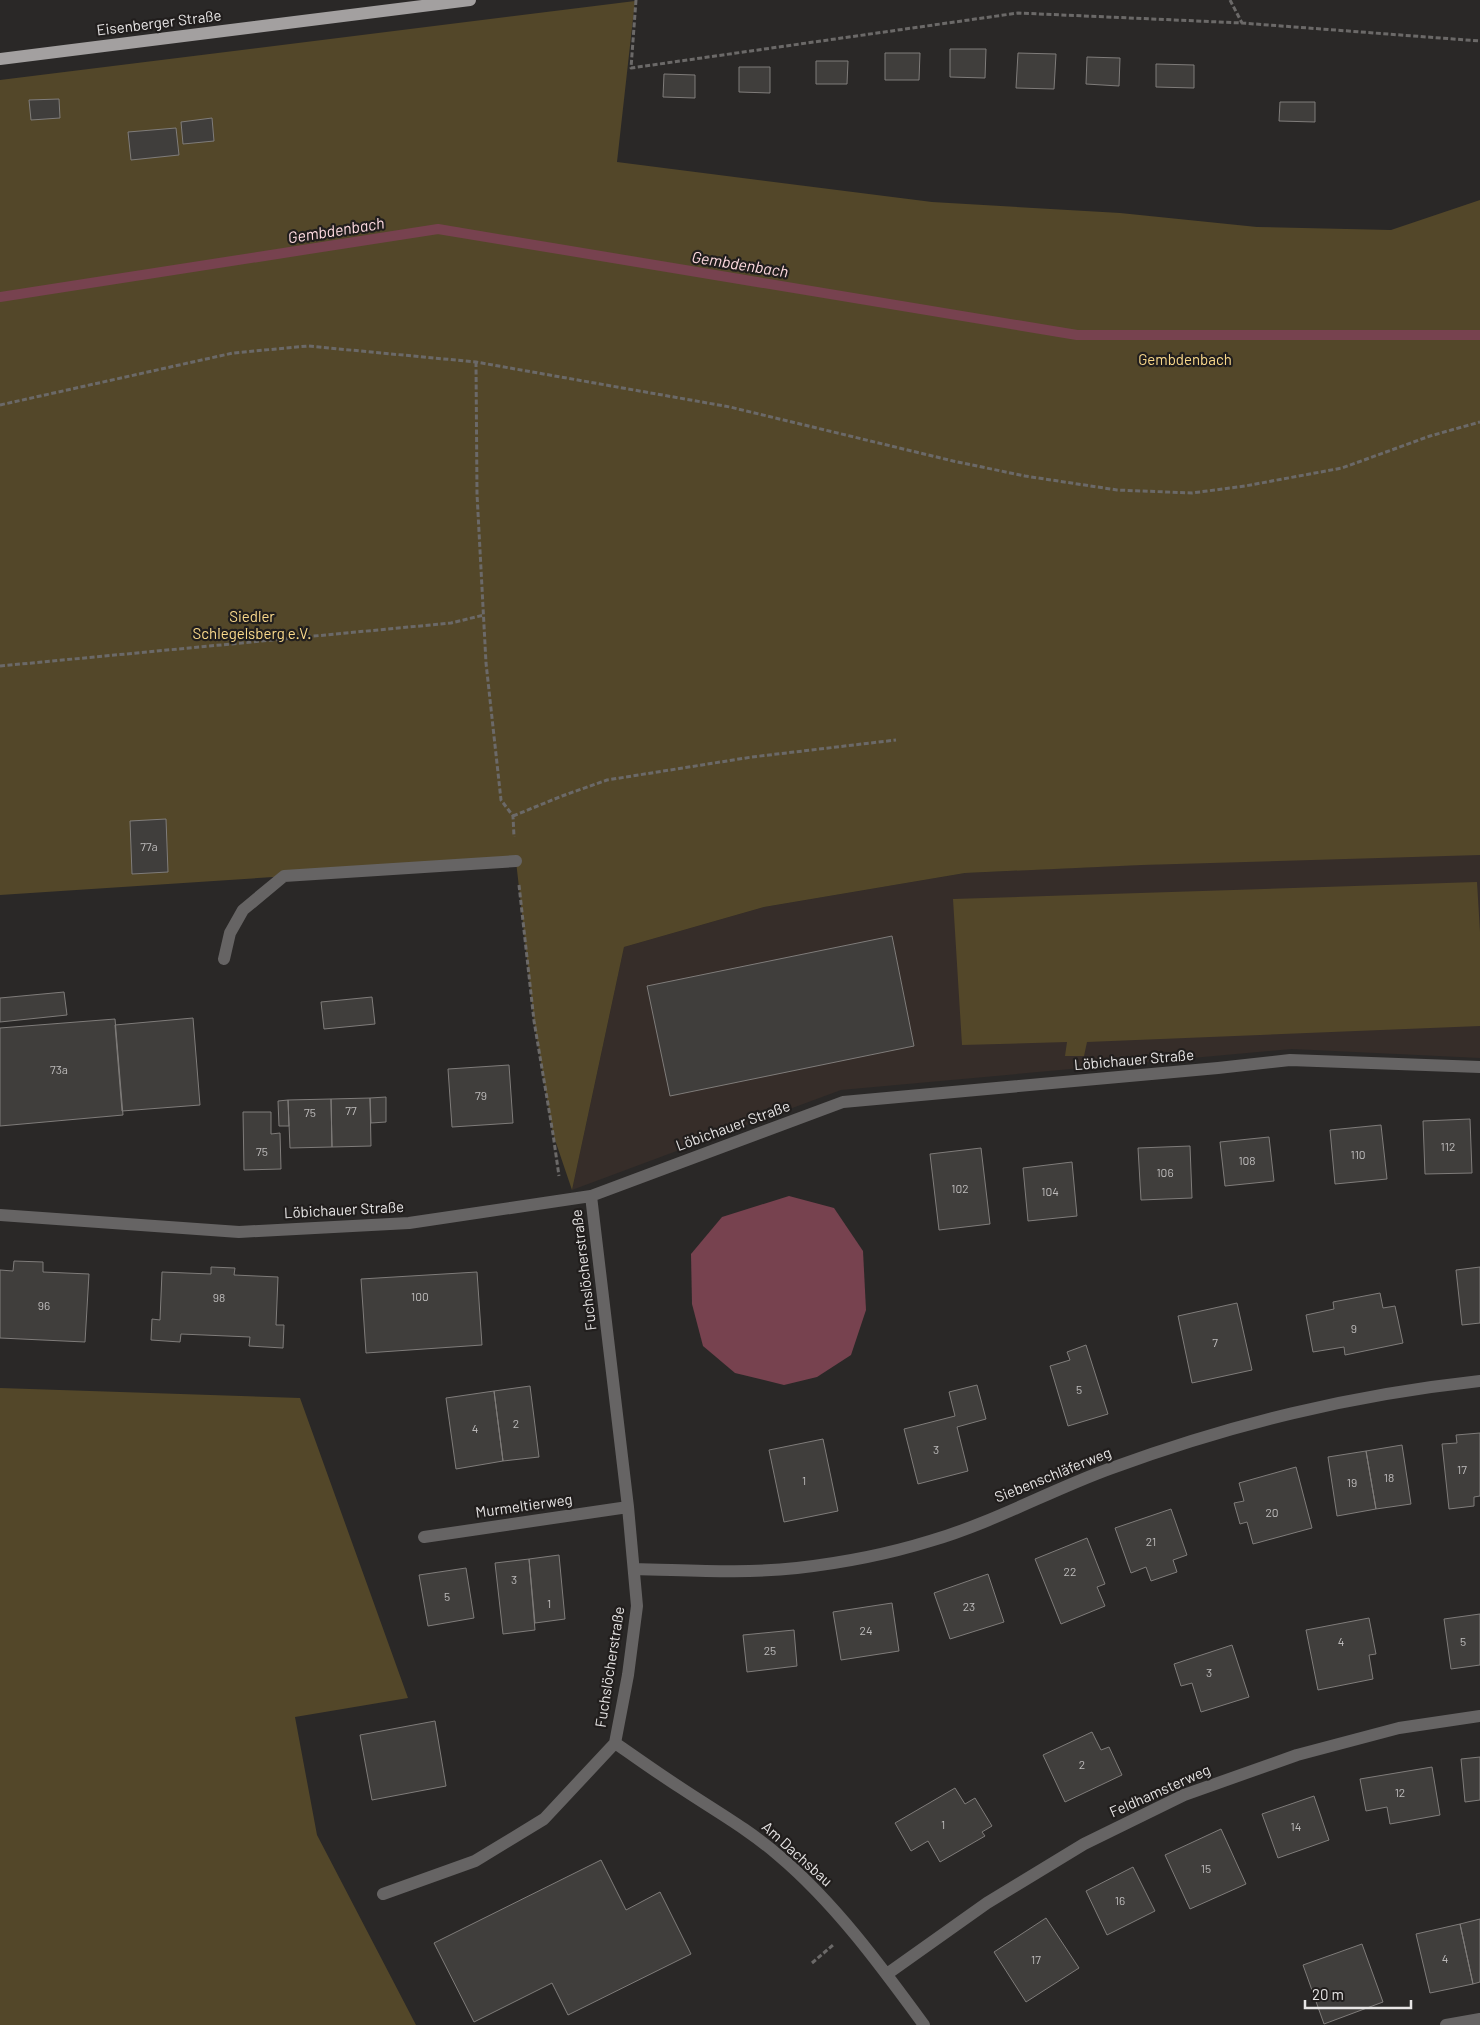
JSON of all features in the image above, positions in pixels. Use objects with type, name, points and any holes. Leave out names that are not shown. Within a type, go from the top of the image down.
[{"type":"main road","name":"Eisenberger Straße","points":[[0,59],[470,0]]},
{"type":"street","points":[[224,959],[230,933],[243,910],[284,876],[516,861]]},
{"type":"street","name":"Löbichauer Straße","points":[[0,1215],[239,1232],[409,1223],[562,1202],[591,1196],[843,1102],[1290,1060],[1480,1067]]},
{"type":"street","name":"Fuchslöcherstraße","points":[[383,1894],[475,1861],[544,1819],[615,1744],[628,1675],[637,1606],[628,1507],[591,1196]]},
{"type":"street","name":"Siebenschläferweg","points":[[634,1569],[724,1571],[796,1568],[864,1557],[931,1541],[1023,1506],[1106,1470],[1184,1442],[1261,1420],[1341,1401],[1480,1381]]},
{"type":"street","name":"Murmeltierweg","points":[[424,1537],[628,1507]]},
{"type":"street","name":"Feldhamsterweg","points":[[887,1974],[986,1903],[1084,1844],[1184,1795],[1297,1755],[1399,1728],[1480,1716]]},
{"type":"street","name":"Am Dachsbau","points":[[615,1744],[680,1788],[736,1822],[779,1855],[817,1892],[887,1974],[924,2025]]},
{"type":"street","points":[[1446,2025],[1480,2019]]},
{"type":"path","points":[[636,0],[631,68],[1018,13],[1242,23],[1480,41]]},
{"type":"path","points":[[1230,0],[1242,23]]},
{"type":"path","points":[[0,405],[233,352],[308,346],[476,362],[730,407],[971,465],[1026,476],[1117,490],[1192,493],[1245,486],[1342,468],[1430,436],[1480,422]]},
{"type":"path","points":[[476,362],[477,494],[486,663],[501,800],[513,816],[516,861],[534,1021],[554,1134],[562,1202]]},
{"type":"path","points":[[0,666],[441,624],[484,615]]},
{"type":"path","points":[[513,816],[608,780],[752,757],[896,740]]},
{"type":"path","points":[[812,1963],[826,1951]]},
{"type":"shaded area","points":[[1480,855],[1480,1058],[1292,1049],[841,1090],[572,1190],[624,947],[764,907],[965,873],[1158,864]]},
{"type":"shaded area","points":[[789,1196],[834,1208],[863,1251],[866,1310],[851,1355],[817,1377],[784,1385],[735,1373],[703,1346],[692,1304],[691,1254],[722,1217]]},
{"type":"green space","name":"Siedler Schlegelsberg e.V.","points":[[635,1],[617,162],[932,202],[1120,213],[1257,227],[1391,230],[1480,200],[1480,855],[1142,865],[965,873],[764,907],[624,947],[572,1190],[553,1134],[534,1021],[516,861],[0,895],[0,80]]},
{"type":"green space","points":[[1477,882],[1480,932],[1480,1026],[1087,1042],[1084,1056],[1065,1056],[1067,1042],[962,1045],[953,899]]},
{"type":"green space","points":[[0,1388],[300,1398],[408,1698],[295,1717],[317,1835],[416,2025],[0,2025]]},
{"type":"building","points":[[950,49],[986,49],[985,78],[950,77]]},
{"type":"building","points":[[885,53],[920,53],[919,80],[885,80]]},
{"type":"building","points":[[1018,53],[1056,54],[1054,89],[1016,88]]},
{"type":"building","points":[[1087,57],[1120,58],[1119,86],[1086,84]]},
{"type":"building","points":[[816,61],[848,61],[847,84],[816,84]]},
{"type":"building","points":[[1156,64],[1194,65],[1194,88],[1156,87]]},
{"type":"building","points":[[739,67],[770,67],[770,93],[739,92]]},
{"type":"building","points":[[664,74],[695,75],[695,98],[663,97]]},
{"type":"building","points":[[59,99],[60,118],[31,120],[29,100]]},
{"type":"building","points":[[1280,102],[1315,102],[1315,122],[1279,121]]},
{"type":"building","points":[[212,118],[214,141],[183,144],[181,122]]},
{"type":"building","points":[[176,128],[179,155],[131,160],[128,132]]},
{"type":"building","points":[[166,819],[168,872],[132,874],[130,821]]},
{"type":"building","points":[[892,936],[914,1046],[670,1096],[647,986]]},
{"type":"building","points":[[64,992],[67,1015],[0,1022],[0,998]]},
{"type":"building","points":[[372,997],[375,1024],[324,1029],[321,1002]]},
{"type":"building","points":[[193,1018],[200,1105],[122,1111],[115,1025]]},
{"type":"building","points":[[115,1019],[123,1115],[0,1126],[0,1028]]},
{"type":"building","points":[[509,1065],[513,1123],[452,1127],[448,1069]]},
{"type":"building","points":[[386,1097],[386,1122],[371,1123],[370,1098]]},
{"type":"building","points":[[370,1098],[371,1146],[332,1147],[331,1099]]},
{"type":"building","points":[[331,1099],[332,1147],[290,1148],[288,1100]]},
{"type":"building","points":[[288,1100],[289,1126],[279,1126],[278,1101]]},
{"type":"building","points":[[243,1112],[271,1112],[271,1134],[280,1133],[281,1169],[244,1170]]},
{"type":"building","points":[[1470,1119],[1472,1173],[1425,1174],[1423,1121]]},
{"type":"building","points":[[1381,1125],[1387,1179],[1335,1184],[1330,1130]]},
{"type":"building","points":[[1269,1137],[1274,1181],[1225,1186],[1220,1142]]},
{"type":"building","points":[[1190,1146],[1192,1198],[1141,1200],[1138,1148]]},
{"type":"building","points":[[981,1148],[990,1224],[939,1230],[930,1154]]},
{"type":"building","points":[[1072,1162],[1077,1216],[1028,1221],[1023,1168]]},
{"type":"building","points":[[14,1261],[43,1262],[43,1272],[89,1274],[85,1342],[0,1338],[0,1270],[13,1271]]},
{"type":"building","points":[[211,1267],[235,1268],[234,1275],[278,1277],[276,1325],[284,1325],[283,1348],[249,1346],[250,1337],[181,1334],[180,1342],[151,1340],[152,1319],[160,1320],[162,1272],[211,1274]]},
{"type":"building","points":[[1480,1267],[1480,1323],[1462,1325],[1456,1270]]},
{"type":"building","points":[[477,1272],[482,1345],[366,1353],[361,1279]]},
{"type":"building","points":[[1380,1293],[1383,1308],[1395,1306],[1403,1343],[1345,1355],[1344,1347],[1313,1352],[1306,1315],[1334,1309],[1333,1302]]},
{"type":"building","points":[[1237,1303],[1252,1370],[1192,1383],[1178,1316]]},
{"type":"building","points":[[1086,1345],[1108,1414],[1068,1426],[1050,1366],[1070,1360],[1067,1352]]},
{"type":"building","points":[[977,1385],[986,1419],[957,1427],[968,1471],[918,1484],[904,1429],[955,1416],[949,1392]]},
{"type":"building","points":[[530,1386],[539,1457],[503,1461],[494,1391]]},
{"type":"building","points":[[494,1391],[503,1461],[456,1469],[446,1398]]},
{"type":"building","points":[[1480,1433],[1480,1496],[1474,1497],[1474,1506],[1449,1509],[1442,1444],[1457,1443],[1456,1435]]},
{"type":"building","points":[[823,1439],[838,1511],[784,1522],[769,1450]]},
{"type":"building","points":[[1402,1445],[1411,1504],[1376,1509],[1366,1451]]},
{"type":"building","points":[[1366,1451],[1376,1509],[1337,1516],[1328,1457]]},
{"type":"building","points":[[1296,1467],[1312,1528],[1253,1544],[1247,1522],[1240,1524],[1234,1503],[1244,1501],[1239,1483]]},
{"type":"building","points":[[1171,1509],[1187,1555],[1173,1560],[1177,1572],[1151,1581],[1146,1567],[1131,1573],[1115,1528]]},
{"type":"building","points":[[1087,1538],[1105,1584],[1097,1587],[1105,1606],[1061,1624],[1035,1559]]},
{"type":"building","points":[[559,1555],[565,1619],[535,1623],[529,1559]]},
{"type":"building","points":[[529,1559],[535,1630],[503,1634],[495,1563]]},
{"type":"building","points":[[466,1568],[474,1618],[428,1626],[419,1575]]},
{"type":"building","points":[[988,1574],[1004,1622],[950,1639],[934,1593]]},
{"type":"building","points":[[892,1603],[899,1651],[841,1660],[833,1612]]},
{"type":"building","points":[[1480,1614],[1480,1665],[1451,1669],[1444,1619]]},
{"type":"building","points":[[1369,1618],[1376,1654],[1369,1655],[1373,1679],[1318,1690],[1306,1630]]},
{"type":"building","points":[[794,1630],[797,1666],[747,1672],[743,1635]]},
{"type":"building","points":[[1232,1645],[1249,1697],[1201,1712],[1192,1683],[1181,1686],[1174,1664]]},
{"type":"building","points":[[435,1721],[446,1786],[372,1800],[360,1735]]},
{"type":"building","points":[[1092,1732],[1101,1750],[1109,1747],[1122,1775],[1065,1802],[1043,1755]]},
{"type":"building","points":[[1480,1757],[1480,1800],[1465,1802],[1461,1759]]},
{"type":"building","points":[[1432,1767],[1440,1815],[1390,1824],[1387,1807],[1366,1811],[1360,1779]]},
{"type":"building","points":[[955,1788],[965,1804],[975,1798],[992,1826],[982,1832],[985,1836],[940,1862],[928,1841],[911,1851],[895,1823]]},
{"type":"building","points":[[1314,1796],[1329,1840],[1278,1858],[1262,1814]]},
{"type":"building","points":[[1221,1829],[1246,1884],[1190,1909],[1165,1855]]},
{"type":"building","points":[[601,1860],[626,1910],[660,1892],[691,1954],[568,2015],[552,1983],[474,2022],[434,1943]]},
{"type":"building","points":[[1133,1867],[1155,1911],[1107,1935],[1086,1891]]},
{"type":"building","points":[[1046,1918],[1079,1968],[1026,2002],[994,1952]]},
{"type":"building","points":[[1480,1919],[1480,1982],[1473,1984],[1460,1924]]},
{"type":"building","points":[[1460,1924],[1473,1984],[1430,1993],[1416,1934]]},
{"type":"building","points":[[1362,1944],[1383,2002],[1324,2024],[1303,1965]]},
{"type":"waterway","name":"Gembdenbach","points":[[0,297],[438,229],[1077,335],[1480,335]]}]
